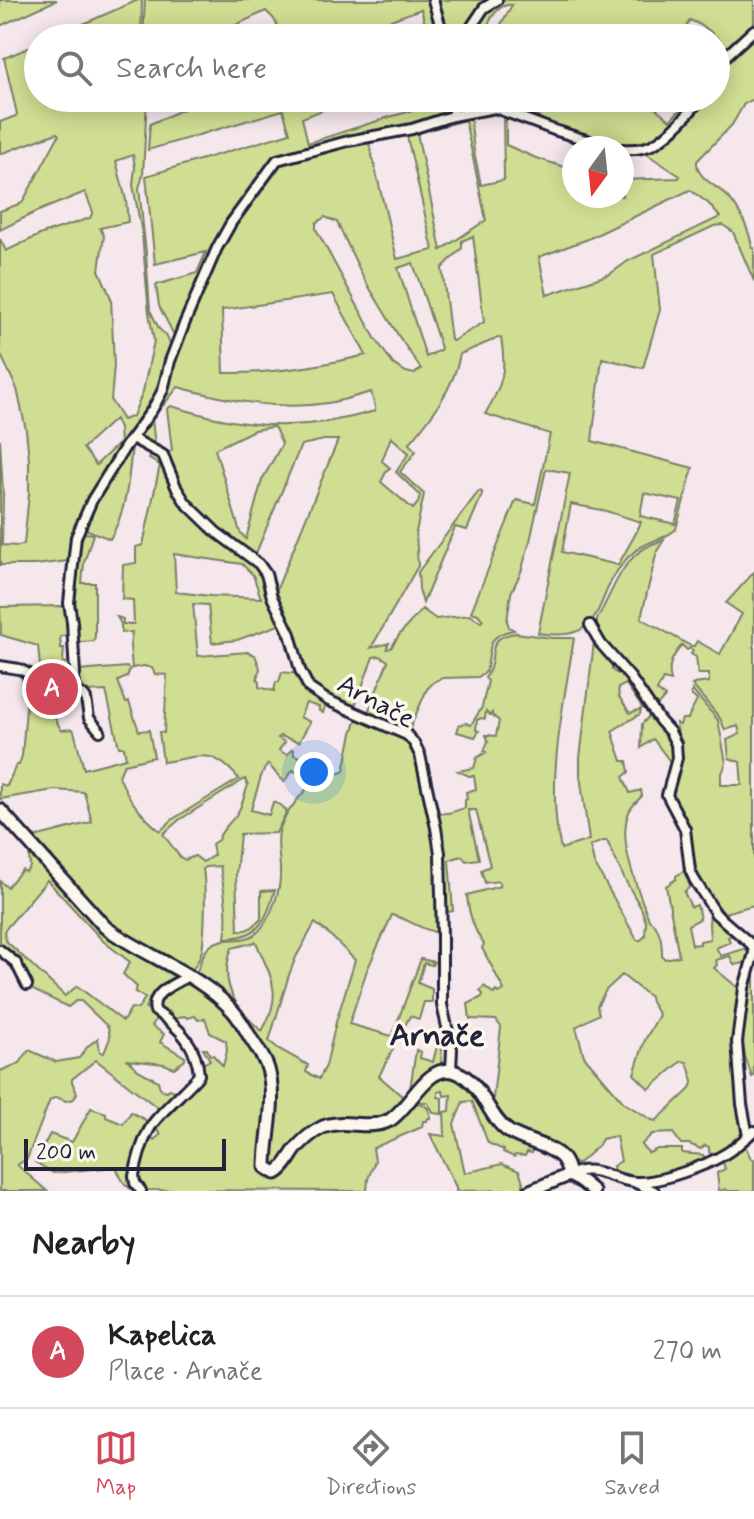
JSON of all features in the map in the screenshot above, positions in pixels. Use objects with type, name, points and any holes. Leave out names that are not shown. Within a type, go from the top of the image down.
[{"type":"street","points":[[433,0],[440,24]]},
{"type":"street","points":[[473,24],[484,8],[497,0]]},
{"type":"street","points":[[730,52],[754,30]]},
{"type":"street","points":[[452,116],[453,112]]},
{"type":"street","points":[[64,687],[73,682],[75,674],[69,603],[76,537],[92,500],[163,390],[185,322],[231,223],[277,160],[474,112]]},
{"type":"street","points":[[506,112],[573,136]]},
{"type":"street","points":[[634,150],[654,143],[687,112]]},
{"type":"street","name":"Arnače","points":[[132,438],[163,455],[186,503],[216,532],[259,564],[266,574],[272,597],[290,634],[300,670],[309,688],[327,700],[407,735],[414,743],[420,755],[440,853],[442,1005],[452,1049],[451,1070]]},
{"type":"street","points":[[590,625],[601,644],[630,677],[670,732],[676,744],[677,758],[667,795],[685,829],[690,870],[716,914],[752,945],[754,952],[744,988],[737,1042],[742,1104],[751,1133],[724,1155],[704,1165],[635,1182]]},
{"type":"street","points":[[0,666],[19,669],[83,695]]},
{"type":"street","points":[[75,674],[86,699],[89,718],[100,731]]},
{"type":"street","points":[[0,810],[105,927],[211,991],[236,1014],[268,1067],[271,1128],[266,1167],[276,1173],[280,1171],[297,1147],[309,1135],[324,1127],[338,1123],[379,1124],[391,1119],[428,1079],[441,1070],[451,1070],[458,1072],[477,1089],[503,1128],[519,1139],[551,1150],[564,1160],[569,1175],[593,1191]]},
{"type":"street","points":[[0,950],[16,963],[27,985]]},
{"type":"street","points":[[141,1191],[134,1176],[147,1133],[199,1075],[190,1043],[181,1030],[155,1011],[153,1006],[153,1000],[160,992],[188,976]]},
{"type":"street","points":[[530,1191],[579,1170],[592,1170],[635,1182],[654,1191]]},
{"type":"green space","points":[[0,0],[57,0],[0,26]]},
{"type":"green space","points":[[138,0],[142,0],[141,24],[83,24]]},
{"type":"green space","points":[[145,0],[429,0],[435,24],[425,24],[421,9],[380,24],[276,24],[266,11],[238,24],[144,24]]},
{"type":"green space","points":[[437,0],[495,0],[475,24],[443,24]]},
{"type":"green space","points":[[501,0],[754,0],[754,29],[730,52],[730,24],[699,24],[690,20],[688,24],[501,24],[512,5],[506,5],[489,24],[475,24],[481,14]]},
{"type":"green space","points":[[754,34],[754,99],[744,104],[732,125],[697,161],[703,177],[728,197],[744,221],[754,248],[754,281],[733,232],[723,225],[714,226],[654,254],[660,310],[643,368],[602,358],[592,441],[693,468],[676,529],[626,559],[588,625],[576,632],[560,635],[538,633],[570,473],[546,469],[530,541],[511,593],[507,621],[514,630],[504,632],[494,640],[486,672],[478,677],[435,681],[427,689],[410,728],[405,731],[317,693],[309,684],[274,596],[338,440],[301,445],[254,558],[228,540],[186,501],[171,466],[142,440],[141,435],[166,387],[207,276],[247,205],[274,165],[347,144],[368,142],[470,116],[481,185],[504,180],[503,114],[506,116],[506,145],[562,166],[562,208],[634,208],[634,180],[680,176],[642,151],[688,112],[730,112],[730,56]],"holes":[[[465,120],[486,220],[441,250],[417,133]],[[407,136],[433,250],[397,259],[369,143]],[[690,190],[720,217],[628,261],[610,274],[547,295],[539,257],[588,239]],[[325,217],[337,222],[363,277],[421,369],[414,374],[393,364],[375,338],[316,229],[316,223]],[[473,236],[484,322],[453,341],[442,268],[462,248],[462,241]],[[413,263],[441,348],[426,357],[398,268]],[[333,294],[366,355],[296,368],[224,373],[222,310]],[[501,338],[502,378],[485,414],[550,434],[535,504],[516,500],[471,612],[478,614],[483,620],[481,622],[470,615],[436,619],[422,609],[391,648],[387,649],[389,643],[371,648],[418,566],[416,532],[424,494],[400,472],[416,451],[409,444],[447,391],[460,354]],[[178,387],[234,400],[290,406],[333,402],[371,392],[375,407],[375,411],[342,419],[273,425],[229,421],[171,406],[167,409],[172,450],[169,452],[155,446],[152,419]],[[275,428],[282,444],[262,480],[246,539],[240,532],[215,449],[254,430]],[[391,437],[409,453],[396,472],[420,495],[413,509],[381,482],[390,468],[382,461]],[[644,493],[681,501],[675,524],[640,516]],[[571,504],[641,522],[618,565],[562,552]],[[380,656],[388,661],[368,712],[355,706],[373,657]]]},
{"type":"green space","points":[[24,50],[24,112],[146,112],[143,175],[139,188],[150,310],[171,346],[152,401],[84,509],[68,561],[35,565],[0,565],[0,439],[2,545],[24,544],[29,459],[17,389],[0,353],[0,239],[6,251],[42,234],[90,218],[93,212],[85,192],[0,230],[0,211],[22,203],[59,135],[57,133],[0,154],[0,122],[17,114],[4,58]],"holes":[[[133,155],[133,185],[154,341],[143,391],[133,416],[123,420],[111,401],[114,365],[111,298],[99,270],[104,236],[100,228],[128,222],[116,161]],[[115,419],[120,442],[96,465],[83,448]]]},
{"type":"green space","points":[[177,112],[276,112],[148,150],[150,124]]},
{"type":"green space","points":[[284,112],[317,112],[302,118],[308,143],[407,112],[450,112],[419,125],[279,155],[266,167],[228,224],[176,339],[159,306],[156,285],[197,273],[206,252],[155,264],[146,176],[290,133]]},
{"type":"green space","points":[[506,112],[660,112],[670,120],[678,112],[686,112],[658,138],[634,147],[634,136],[581,136]]},
{"type":"green space","points":[[132,445],[124,505],[110,539],[84,527],[114,469]]},
{"type":"green space","points":[[150,450],[158,455],[179,498],[260,568],[282,624],[237,640],[212,643],[208,605],[193,604],[198,656],[248,652],[255,655],[260,668],[259,687],[274,691],[282,672],[299,674],[326,701],[323,713],[319,707],[306,703],[300,717],[310,722],[299,742],[278,738],[285,742],[279,750],[287,755],[292,749],[294,755],[311,761],[314,767],[309,770],[316,775],[310,782],[293,770],[284,782],[268,764],[262,773],[251,810],[269,815],[273,802],[287,811],[276,833],[240,834],[236,874],[238,930],[248,929],[261,919],[261,891],[275,890],[264,918],[254,931],[225,938],[226,911],[220,866],[205,867],[202,950],[189,973],[111,928],[27,839],[92,822],[84,792],[54,790],[0,799],[0,784],[7,786],[22,756],[27,696],[20,673],[51,686],[50,691],[55,693],[55,718],[61,730],[73,729],[84,769],[126,758],[124,747],[119,747],[106,691],[86,692],[78,671],[130,669],[127,677],[118,681],[139,731],[149,730],[154,757],[124,764],[119,776],[136,806],[160,831],[173,819],[239,779],[221,762],[205,756],[163,762],[159,732],[164,733],[167,675],[155,674],[152,668],[144,666],[132,668],[132,632],[121,633],[117,617],[123,619],[123,624],[134,624],[133,600],[122,599],[123,565],[136,563],[136,547],[143,545],[160,465],[149,459]],"holes":[[[174,554],[242,564],[253,575],[261,598],[176,592]],[[245,779],[248,785],[241,805],[236,816],[212,844],[214,855],[203,862],[195,856],[185,860],[180,857],[163,834],[179,820]]]},
{"type":"green space","points":[[479,491],[482,495],[467,530],[455,527],[423,603],[418,572]]},
{"type":"green space","points":[[82,534],[93,534],[84,563],[82,583],[95,583],[95,636],[94,641],[81,642],[78,640],[74,583]]},
{"type":"green space","points":[[664,540],[657,551],[641,618],[691,646],[697,641],[720,654],[742,614],[726,603],[754,572],[754,905],[724,913],[704,890],[697,876],[671,798],[681,749],[676,723],[680,725],[682,719],[688,719],[695,705],[697,700],[691,695],[692,690],[718,720],[726,763],[721,785],[742,785],[740,762],[729,758],[727,740],[740,734],[738,726],[725,730],[720,718],[692,685],[709,682],[709,674],[698,674],[696,657],[691,654],[693,651],[690,648],[687,650],[682,645],[673,657],[671,681],[663,679],[657,691],[665,697],[658,705],[651,702],[601,639],[597,628],[598,617],[629,561],[650,545]]},
{"type":"green space","points":[[66,606],[70,634],[60,637],[61,648],[64,648],[63,662],[72,664],[72,678],[60,684],[41,676],[38,646],[1,635],[0,607]]},
{"type":"green space","points":[[516,633],[574,638],[555,771],[561,849],[589,840],[580,758],[594,642],[621,670],[614,664],[612,670],[625,674],[642,702],[641,706],[626,684],[618,688],[619,697],[630,713],[641,709],[640,714],[612,731],[622,761],[627,761],[629,772],[623,777],[630,793],[641,790],[642,796],[630,810],[625,835],[635,880],[649,920],[660,936],[662,956],[665,959],[679,956],[666,886],[687,869],[691,874],[687,878],[690,887],[684,892],[691,907],[697,905],[700,919],[688,925],[692,945],[710,939],[710,913],[713,913],[735,934],[728,937],[730,942],[716,948],[721,956],[750,947],[750,962],[734,965],[730,956],[716,960],[714,968],[743,992],[737,1025],[746,1135],[739,1143],[714,1157],[709,1147],[705,1145],[701,1149],[681,1144],[673,1133],[652,1134],[641,1145],[649,1153],[657,1149],[682,1149],[682,1153],[703,1155],[705,1158],[646,1178],[628,1177],[614,1173],[613,1166],[621,1161],[616,1136],[602,1139],[577,1165],[563,1152],[509,1128],[488,1102],[493,1098],[501,1027],[496,1020],[470,1019],[468,1004],[482,997],[480,991],[484,986],[494,994],[504,990],[482,948],[484,944],[472,921],[467,895],[500,886],[498,881],[485,883],[481,870],[490,866],[476,810],[468,810],[479,859],[466,861],[462,856],[449,860],[453,911],[444,913],[432,798],[438,812],[448,813],[465,808],[466,792],[476,789],[474,776],[458,771],[474,768],[477,758],[486,752],[486,735],[496,736],[499,721],[486,711],[485,719],[477,720],[476,730],[479,731],[475,737],[457,732],[459,725],[471,725],[482,707],[488,681],[485,678],[495,644],[505,635]],"holes":[[[607,841],[641,908],[646,922],[645,936],[641,940],[637,940],[594,863],[590,846]],[[622,975],[650,997],[659,1015],[645,1040],[634,1074],[649,1089],[682,1061],[687,1062],[693,1081],[689,1090],[656,1121],[624,1103],[584,1056],[576,1027],[599,1014],[597,1006],[606,990]]]},
{"type":"green space","points":[[649,712],[661,724],[674,748],[673,763],[653,739],[641,748],[642,724]]},
{"type":"green space","points":[[358,716],[400,734],[415,749],[435,831],[441,933],[392,915],[367,970],[349,1024],[392,1036],[421,959],[434,962],[432,965],[424,963],[418,983],[432,989],[432,1002],[424,1002],[419,1019],[410,1016],[379,1076],[403,1097],[410,1089],[416,1050],[421,1052],[420,1058],[433,1062],[438,1042],[445,1046],[441,1062],[444,1063],[398,1110],[381,1120],[330,1121],[280,1167],[271,1166],[273,1077],[231,1005],[231,998],[196,978],[196,974],[210,946],[223,940],[252,936],[265,923],[279,888],[278,837],[281,825],[319,776],[344,771]],"holes":[[[315,923],[355,960],[326,1066],[319,1079],[306,1072],[308,1065],[269,1041],[296,957]],[[256,942],[270,976],[274,996],[269,1018],[262,1031],[237,1004],[227,972],[232,948]]]},
{"type":"green space","points":[[32,852],[88,913],[180,976],[145,1008],[158,1016],[152,1026],[164,1034],[160,1042],[185,1057],[185,1060],[174,1068],[128,1060],[138,1070],[158,1081],[162,1089],[180,1094],[163,1112],[96,1060],[72,1079],[77,1093],[74,1099],[66,1101],[56,1097],[50,1100],[27,1159],[17,1165],[47,1191],[0,1191],[0,1071],[20,1063],[29,1050],[56,1062],[79,1058],[98,1038],[100,1052],[104,1053],[110,1038],[108,1027],[81,1001],[68,1007],[33,990],[0,949],[0,881],[7,887],[22,870],[26,872],[30,867],[29,854]],"holes":[[[47,880],[103,941],[130,962],[123,974],[137,987],[135,992],[145,998],[138,1009],[131,1008],[123,1021],[77,986],[65,996],[6,941],[4,931]]]},
{"type":"green space","points":[[754,975],[754,1076],[752,1077],[742,1038]]},
{"type":"green space","points":[[186,978],[225,1007],[262,1065],[269,1087],[261,1163],[268,1179],[274,1180],[297,1152],[328,1128],[371,1127],[414,1104],[427,1108],[431,1118],[423,1121],[422,1127],[373,1148],[375,1161],[367,1191],[143,1190],[138,1170],[149,1135],[154,1140],[161,1134],[154,1127],[204,1078],[203,1064],[210,1060],[203,1049],[207,1049],[223,1066],[227,1051],[226,1041],[210,1033],[205,1018],[198,1020],[195,1016],[184,1016],[175,1019],[170,1012],[159,1011],[156,1000]]},
{"type":"green space","points":[[438,1075],[461,1077],[482,1103],[533,1147],[532,1153],[514,1157],[488,1143],[472,1101],[463,1102],[454,1124],[465,1173],[502,1164],[519,1171],[523,1190],[456,1191],[430,1134],[445,1136],[444,1112],[450,1111],[451,1095],[444,1096],[443,1091],[438,1092],[438,1097],[442,1098],[442,1114],[434,1113],[427,1102],[415,1098]]},
{"type":"green space","points":[[91,1108],[123,1124],[131,1112],[151,1123],[133,1174],[138,1191],[127,1186],[116,1167],[53,1173],[35,1162],[50,1134],[72,1142]]},
{"type":"green space","points":[[744,1143],[751,1159],[754,1159],[754,1191],[719,1191],[717,1173],[725,1169],[722,1158]]},
{"type":"place","name":"Kapelica","points":[[52,689]]},
{"type":"district","name":"Arnače","points":[[437,1034]]}]
